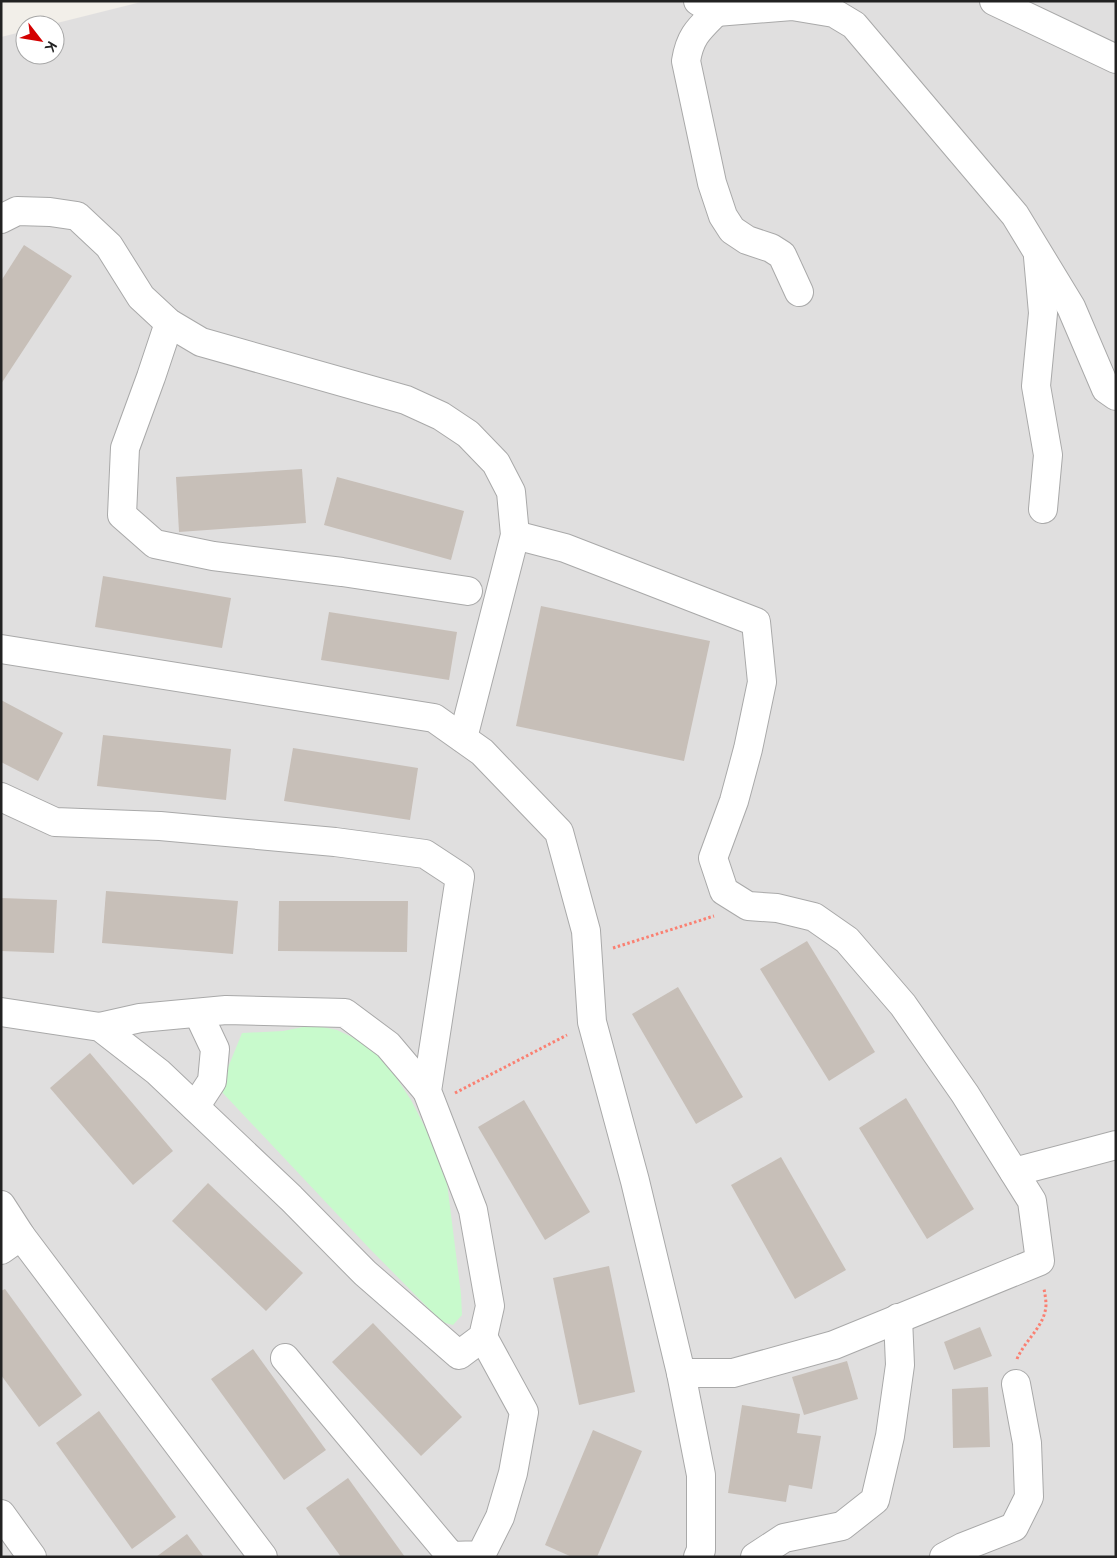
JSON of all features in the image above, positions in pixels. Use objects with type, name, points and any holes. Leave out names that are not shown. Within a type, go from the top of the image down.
[{"type":"street","points":[[994,1],[1116,59]]},
{"type":"street","points":[[799,292],[782,255],[771,248],[746,240],[732,230],[723,216],[712,183],[686,60],[689,45],[697,32],[707,7],[792,6],[834,13],[854,25],[1015,215],[1071,307],[1106,388],[1116,396]]},
{"type":"street","points":[[1,219],[17,211],[50,212],[77,216],[109,246],[141,297],[169,323],[201,342],[406,400],[441,416],[468,434],[496,464],[511,492],[515,535],[462,738]]},
{"type":"street","points":[[1037,252],[1043,313],[1036,386],[1048,456],[1043,509]]},
{"type":"street","points":[[169,323],[125,448],[122,515],[155,544],[213,556],[342,572],[468,591]]},
{"type":"street","points":[[515,535],[565,548],[756,622],[762,682],[748,750],[734,802],[713,858],[724,891],[748,906],[777,908],[814,917],[846,940],[903,1005],[965,1094],[1032,1201],[1040,1261],[834,1345],[733,1373],[681,1373]]},
{"type":"street","points":[[1,649],[434,718],[482,752],[559,832],[586,931],[592,1022],[635,1181],[681,1373],[701,1475],[701,1550],[698,1557]]},
{"type":"street","points":[[1,797],[55,822],[160,826],[335,842],[425,854],[460,877],[430,1098]]},
{"type":"street","points":[[1,1012],[100,1027],[140,1018],[226,1010],[345,1013],[388,1045],[430,1098],[473,1210],[490,1306],[483,1337],[459,1355],[365,1273],[291,1198],[158,1072],[100,1027]]},
{"type":"street","points":[[195,1107],[212,1081],[215,1049],[198,1013]]},
{"type":"street","points":[[1014,1172],[1116,1145]]},
{"type":"street","points":[[1,1205],[11,1243],[264,1557]]},
{"type":"street","points":[[754,1557],[784,1538],[842,1526],[875,1500],[890,1436],[900,1365],[898,1318]]},
{"type":"street","points":[[285,1358],[451,1556],[481,1555],[500,1517],[513,1473],[524,1412],[483,1337]]},
{"type":"street","points":[[944,1557],[1014,1527],[1029,1497],[1028,1443],[1016,1384]]},
{"type":"street","points":[[1,1514],[32,1557]]},
{"type":"path","points":[[588,955],[748,906]]},
{"type":"path","points":[[430,1098],[592,1022]]},
{"type":"path","points":[[1016,1384],[1013,1368],[1020,1352],[1042,1322],[1046,1304],[1040,1261]]},
{"type":"shaded area","points":[[145,1],[1116,1],[1116,1557],[1,1557],[1,37],[15,34],[15,65],[65,65],[65,21]]},
{"type":"green space","points":[[313,1025],[337,1030],[371,1046],[390,1068],[411,1100],[429,1135],[447,1183],[462,1315],[453,1325],[442,1322],[369,1248],[221,1091],[227,1070],[242,1033],[283,1031]]},
{"type":"building","points":[[24,245],[72,276],[1,384],[1,281]]},
{"type":"building","points":[[302,469],[306,523],[179,532],[176,477]]},
{"type":"building","points":[[337,477],[464,511],[451,560],[324,525]]},
{"type":"building","points":[[103,576],[231,598],[222,648],[95,627]]},
{"type":"building","points":[[541,606],[710,641],[684,761],[516,726]]},
{"type":"building","points":[[329,612],[457,632],[449,680],[321,660]]},
{"type":"building","points":[[1,700],[63,733],[38,781],[1,762]]},
{"type":"building","points":[[103,735],[231,749],[226,800],[97,786]]},
{"type":"building","points":[[293,748],[418,768],[410,820],[284,801]]},
{"type":"building","points":[[106,891],[238,901],[233,954],[102,943]]},
{"type":"building","points":[[1,898],[57,900],[54,953],[1,951]]},
{"type":"building","points":[[279,901],[408,901],[407,952],[278,951]]},
{"type":"building","points":[[807,941],[875,1052],[829,1081],[760,969]]},
{"type":"building","points":[[678,987],[743,1097],[696,1124],[632,1014]]},
{"type":"building","points":[[90,1053],[173,1151],[133,1185],[50,1088]]},
{"type":"building","points":[[906,1098],[974,1209],[927,1239],[859,1128]]},
{"type":"building","points":[[524,1100],[590,1212],[545,1240],[478,1127]]},
{"type":"building","points":[[781,1157],[846,1270],[795,1299],[731,1185]]},
{"type":"building","points":[[208,1183],[303,1273],[266,1311],[172,1221]]},
{"type":"building","points":[[609,1266],[635,1392],[579,1405],[553,1278]]},
{"type":"building","points":[[5,1289],[82,1395],[39,1427],[1,1375],[1,1291]]},
{"type":"building","points":[[373,1323],[462,1417],[421,1456],[332,1362]]},
{"type":"building","points":[[980,1327],[992,1356],[954,1370],[944,1342]]},
{"type":"building","points":[[253,1349],[326,1450],[284,1480],[211,1379]]},
{"type":"building","points":[[847,1361],[858,1399],[804,1415],[792,1377]]},
{"type":"building","points":[[988,1387],[990,1447],[953,1448],[952,1389]]},
{"type":"building","points":[[742,1405],[800,1414],[797,1433],[821,1436],[812,1489],[789,1485],[786,1502],[728,1493]]},
{"type":"building","points":[[99,1411],[176,1517],[132,1549],[56,1443]]},
{"type":"building","points":[[593,1430],[642,1451],[597,1557],[572,1557],[545,1545]]},
{"type":"building","points":[[348,1478],[405,1557],[341,1557],[306,1508]]},
{"type":"building","points":[[187,1534],[204,1557],[156,1557]]}]
